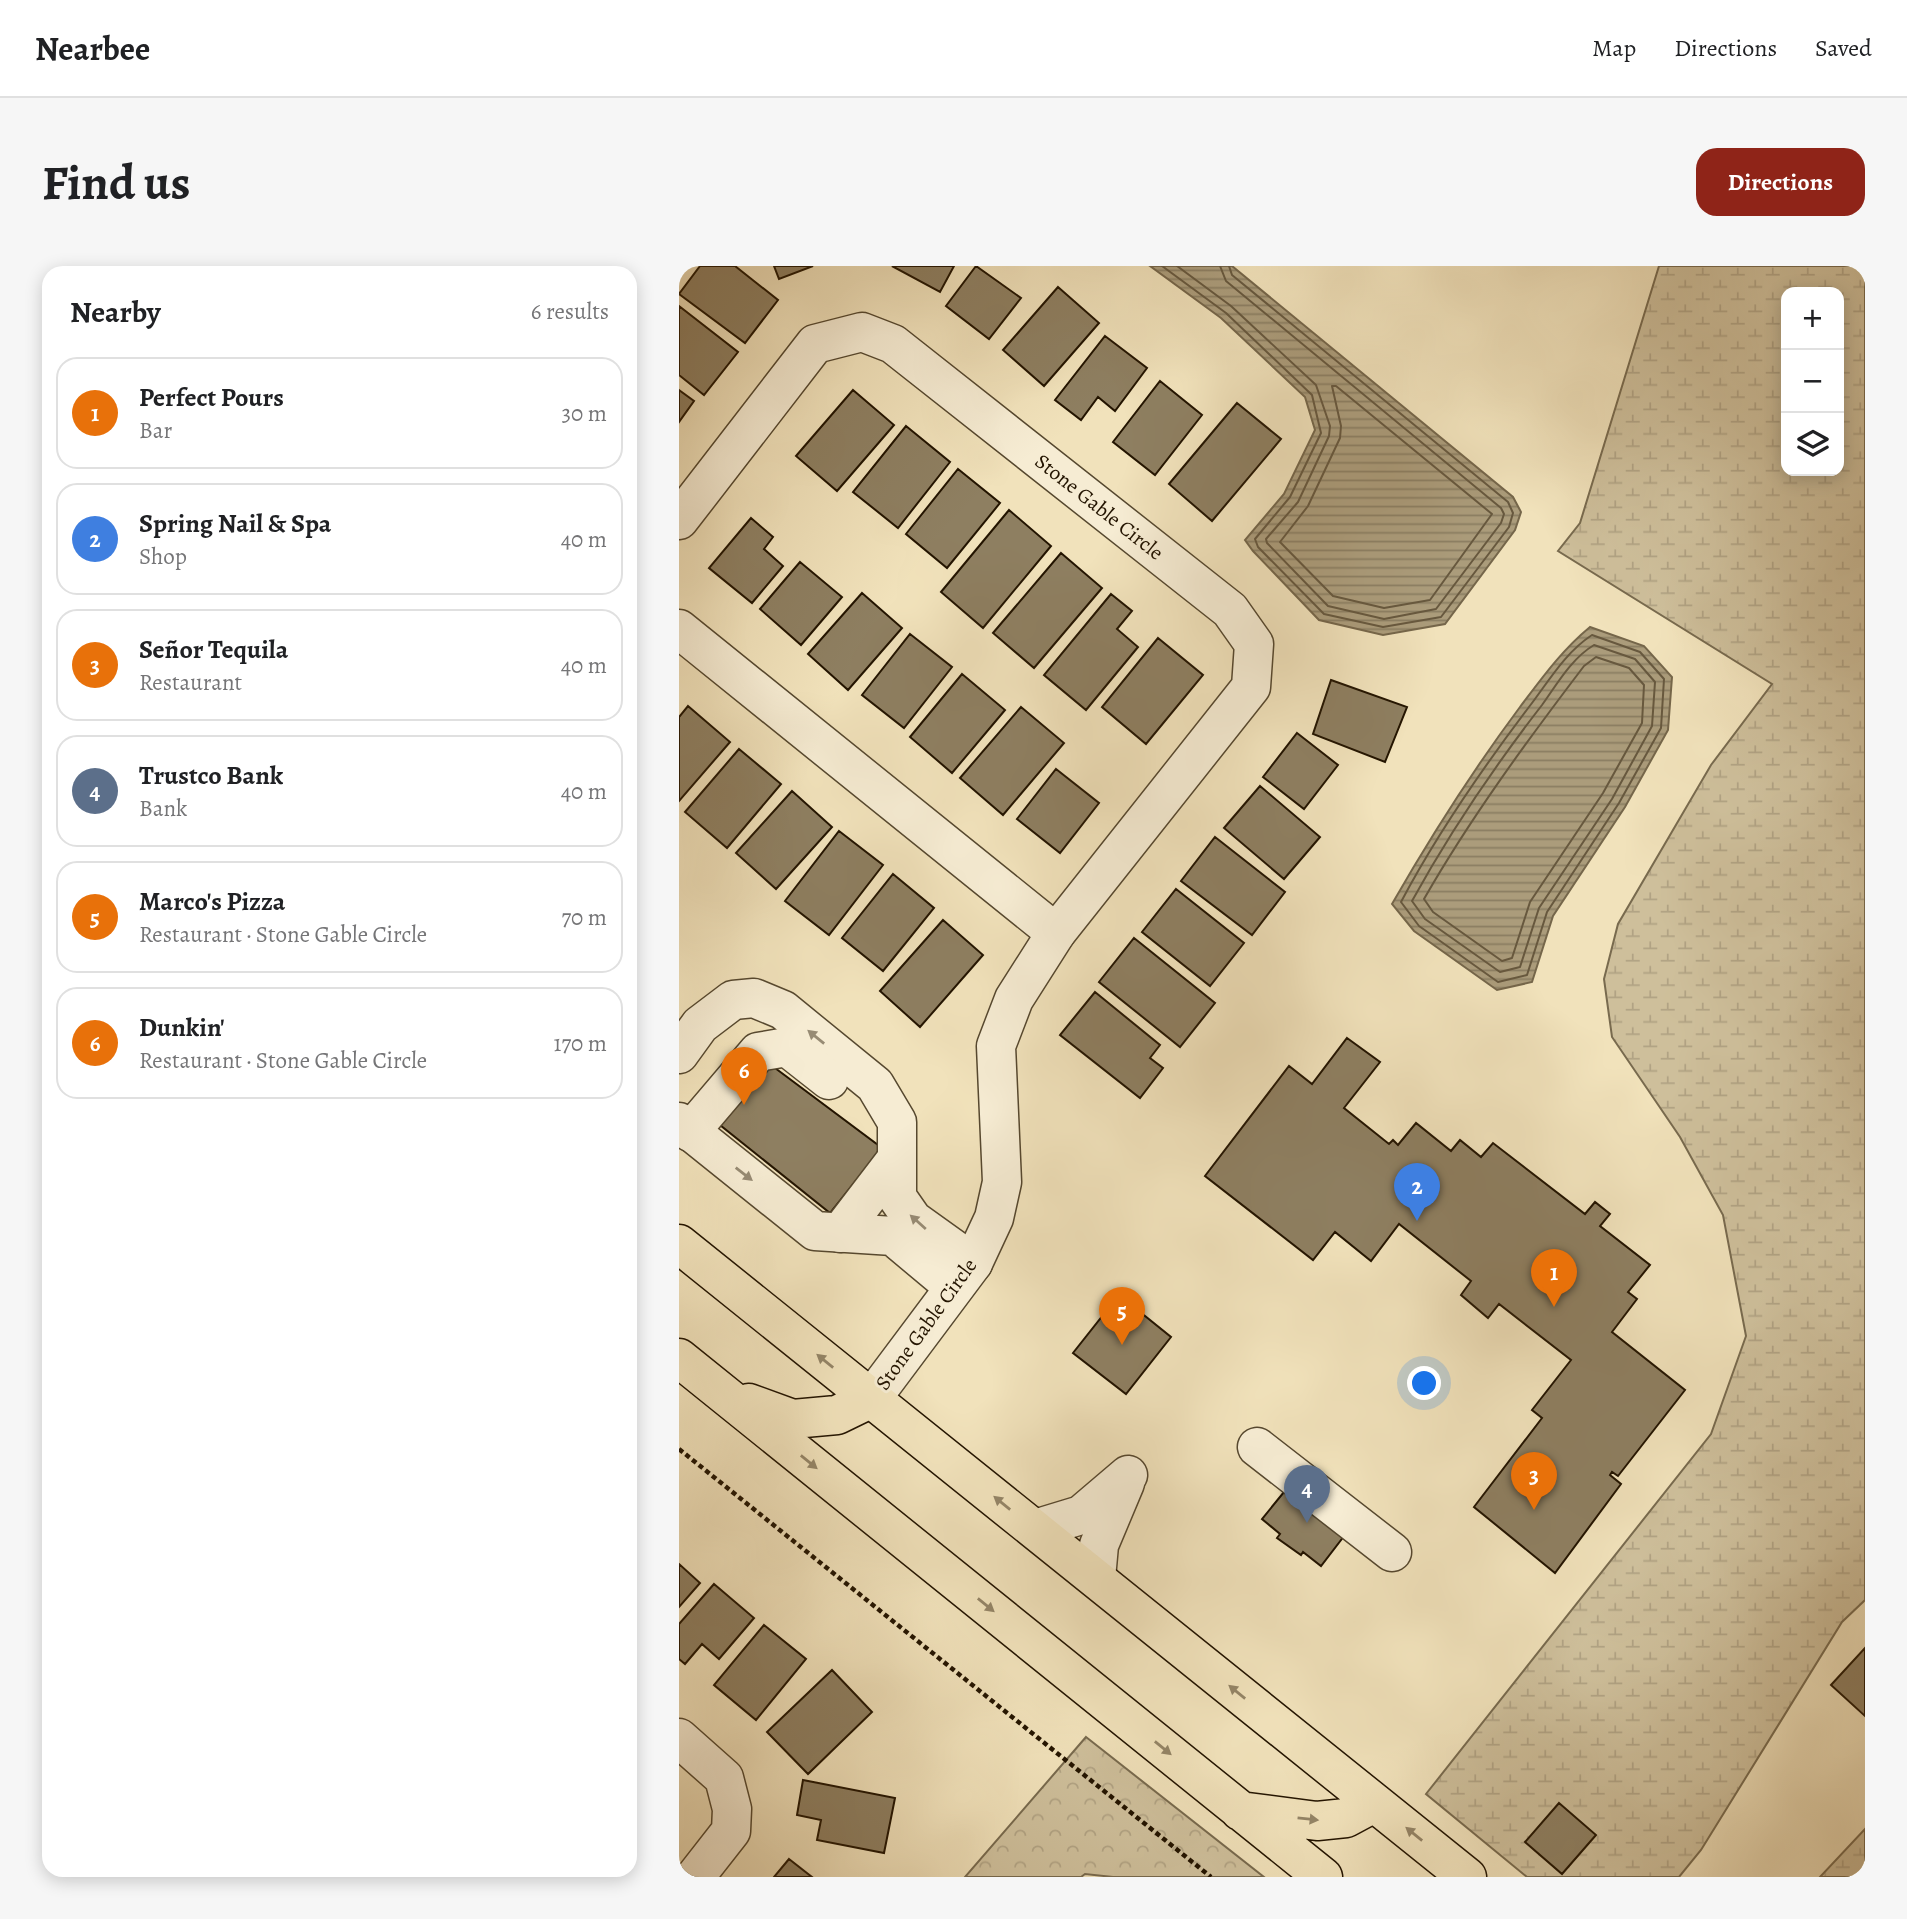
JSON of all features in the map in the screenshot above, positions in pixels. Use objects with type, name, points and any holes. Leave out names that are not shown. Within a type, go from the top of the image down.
[{"type":"main road","points":[[679,1244],[1467,1877]]},
{"type":"main road","points":[[679,1358],[1323,1877]]},
{"type":"main road","points":[[724,1394],[793,1419],[837,1415],[872,1398]]},
{"type":"main road","points":[[1240,1811],[1317,1821],[1346,1818],[1374,1803]]},
{"type":"street","name":"Stone Gable Circle","points":[[679,520],[815,344],[862,332],[893,344],[1230,610],[1254,644],[1251,687],[1056,933],[1014,999],[996,1046],[1002,1182],[994,1219],[963,1275],[872,1398]]},
{"type":"street","points":[[679,629],[1056,933]]},
{"type":"street","points":[[679,1054],[700,1025],[733,1000],[754,998],[783,1010],[875,1085],[897,1122],[897,1197],[913,1220],[963,1275]]},
{"type":"street","points":[[897,1148],[787,1047],[758,1052],[685,1127],[815,1231],[893,1236],[963,1275]]},
{"type":"street","points":[[840,1233],[897,1148]]},
{"type":"street","points":[[1263,1440],[1397,1545]]},
{"type":"street","points":[[1035,1530],[1081,1515],[1128,1475],[1105,1526],[1095,1578]]},
{"type":"street","points":[[679,1738],[724,1778],[732,1809],[730,1831],[695,1877]]},
{"type":"path","points":[[679,1449],[1211,1877]]},
{"type":"green space","points":[[1659,266],[1865,266],[1865,1600],[1842,1622],[1701,1850],[1679,1877],[1527,1877],[1426,1794],[1711,1434],[1746,1336],[1723,1215],[1680,1137],[1612,1037],[1604,979],[1618,924],[1711,765],[1772,684],[1558,551],[1580,523]]},
{"type":"green space","points":[[1086,1737],[1264,1877],[1113,1877],[1085,1874],[1081,1877],[965,1877]]},
{"type":"green space","points":[[1865,1829],[1865,1877],[1820,1877]]},
{"type":"water","points":[[1150,266],[1232,266],[1513,497],[1521,512],[1515,530],[1445,624],[1383,635],[1319,620],[1253,551],[1245,540],[1284,494],[1315,430],[1305,397],[1221,318]]},
{"type":"water","points":[[1590,627],[1644,646],[1672,677],[1668,730],[1625,807],[1553,916],[1532,982],[1497,990],[1414,931],[1392,904],[1453,804],[1503,731],[1536,685],[1570,645]]},
{"type":"building","points":[[700,266],[735,266],[778,300],[745,343],[679,294]]},
{"type":"building","points":[[774,266],[813,266],[779,279]]},
{"type":"building","points":[[892,266],[954,266],[940,292]]},
{"type":"building","points":[[976,266],[1021,298],[989,339],[946,306]]},
{"type":"building","points":[[1058,287],[1099,323],[1044,386],[1003,350]]},
{"type":"building","points":[[679,306],[738,352],[704,395],[679,375]]},
{"type":"building","points":[[1105,336],[1147,368],[1115,411],[1098,397],[1081,420],[1055,400]]},
{"type":"building","points":[[1160,381],[1202,415],[1155,475],[1113,442]]},
{"type":"building","points":[[679,390],[694,401],[679,422]]},
{"type":"building","points":[[853,390],[894,425],[837,491],[796,456]]},
{"type":"building","points":[[1237,403],[1281,439],[1212,521],[1169,484]]},
{"type":"building","points":[[906,426],[950,462],[898,528],[853,492]]},
{"type":"building","points":[[958,469],[1000,503],[947,568],[906,534]]},
{"type":"building","points":[[1009,510],[1051,546],[983,628],[941,592]]},
{"type":"building","points":[[751,518],[773,537],[764,549],[783,566],[752,603],[709,568]]},
{"type":"building","points":[[1061,553],[1102,588],[1034,668],[993,633]]},
{"type":"building","points":[[800,562],[842,597],[801,645],[760,609]]},
{"type":"building","points":[[862,593],[902,628],[848,690],[808,654]]},
{"type":"building","points":[[1111,594],[1132,611],[1117,629],[1138,647],[1086,710],[1044,675]]},
{"type":"building","points":[[910,634],[952,667],[904,728],[862,695]]},
{"type":"building","points":[[1158,638],[1203,675],[1146,744],[1102,707]]},
{"type":"building","points":[[962,674],[1005,710],[952,773],[910,737]]},
{"type":"building","points":[[1331,680],[1407,707],[1385,762],[1313,734]]},
{"type":"building","points":[[688,706],[730,742],[679,801],[679,717]]},
{"type":"building","points":[[1021,707],[1064,743],[1003,815],[960,778]]},
{"type":"building","points":[[1297,733],[1338,765],[1304,809],[1263,777]]},
{"type":"building","points":[[739,749],[781,784],[727,848],[685,812]]},
{"type":"building","points":[[1056,769],[1099,803],[1060,853],[1017,819]]},
{"type":"building","points":[[1260,786],[1320,837],[1284,879],[1224,828]]},
{"type":"building","points":[[792,791],[832,827],[776,889],[736,853]]},
{"type":"building","points":[[839,831],[883,865],[829,935],[785,901]]},
{"type":"building","points":[[1215,837],[1285,892],[1252,935],[1181,881]]},
{"type":"building","points":[[893,874],[934,908],[883,971],[842,938]]},
{"type":"building","points":[[1176,889],[1244,943],[1210,986],[1142,932]]},
{"type":"building","points":[[943,920],[983,955],[920,1027],[880,991]]},
{"type":"building","points":[[1134,938],[1215,1003],[1180,1047],[1099,982]]},
{"type":"building","points":[[1095,992],[1160,1045],[1150,1058],[1163,1068],[1140,1098],[1060,1035]]},
{"type":"building","points":[[1347,1038],[1380,1062],[1344,1108],[1389,1144],[1393,1140],[1398,1145],[1416,1123],[1451,1151],[1460,1140],[1481,1157],[1493,1143],[1585,1214],[1595,1202],[1610,1214],[1600,1226],[1650,1265],[1628,1292],[1637,1299],[1612,1332],[1685,1390],[1618,1476],[1612,1472],[1610,1475],[1621,1484],[1555,1573],[1474,1507],[1542,1418],[1532,1410],[1571,1360],[1499,1304],[1488,1318],[1461,1295],[1471,1281],[1399,1224],[1371,1261],[1335,1232],[1313,1260],[1205,1176],[1289,1066],[1312,1084]]},
{"type":"building","points":[[767,1062],[882,1148],[830,1213],[720,1125]]},
{"type":"building","points":[[1119,1295],[1171,1337],[1126,1394],[1073,1353]]},
{"type":"building","points":[[1293,1481],[1351,1527],[1321,1566],[1303,1552],[1301,1555],[1277,1538],[1280,1534],[1262,1519]]},
{"type":"building","points":[[679,1564],[700,1583],[679,1607]]},
{"type":"building","points":[[714,1584],[754,1618],[719,1659],[702,1644],[685,1664],[679,1659],[679,1624]]},
{"type":"building","points":[[764,1625],[806,1659],[756,1720],[714,1685]]},
{"type":"building","points":[[1865,1648],[1865,1716],[1831,1685]]},
{"type":"building","points":[[832,1670],[872,1712],[808,1774],[767,1732]]},
{"type":"building","points":[[803,1780],[895,1798],[884,1853],[817,1840],[821,1820],[797,1815]]},
{"type":"building","points":[[1559,1803],[1596,1835],[1562,1874],[1525,1842]]},
{"type":"building","points":[[789,1859],[812,1877],[774,1877]]},
{"type":"place","name":"Dunkin'","points":[[744,1105]]},
{"type":"place","name":"Spring Nail & Spa","points":[[1417,1221]]},
{"type":"place","name":"Perfect Pours","points":[[1554,1307]]},
{"type":"place","name":"Marco's Pizza","points":[[1122,1345]]},
{"type":"place","name":"Señor Tequila","points":[[1534,1510]]},
{"type":"place","name":"Trustco Bank","points":[[1307,1523]]}]
